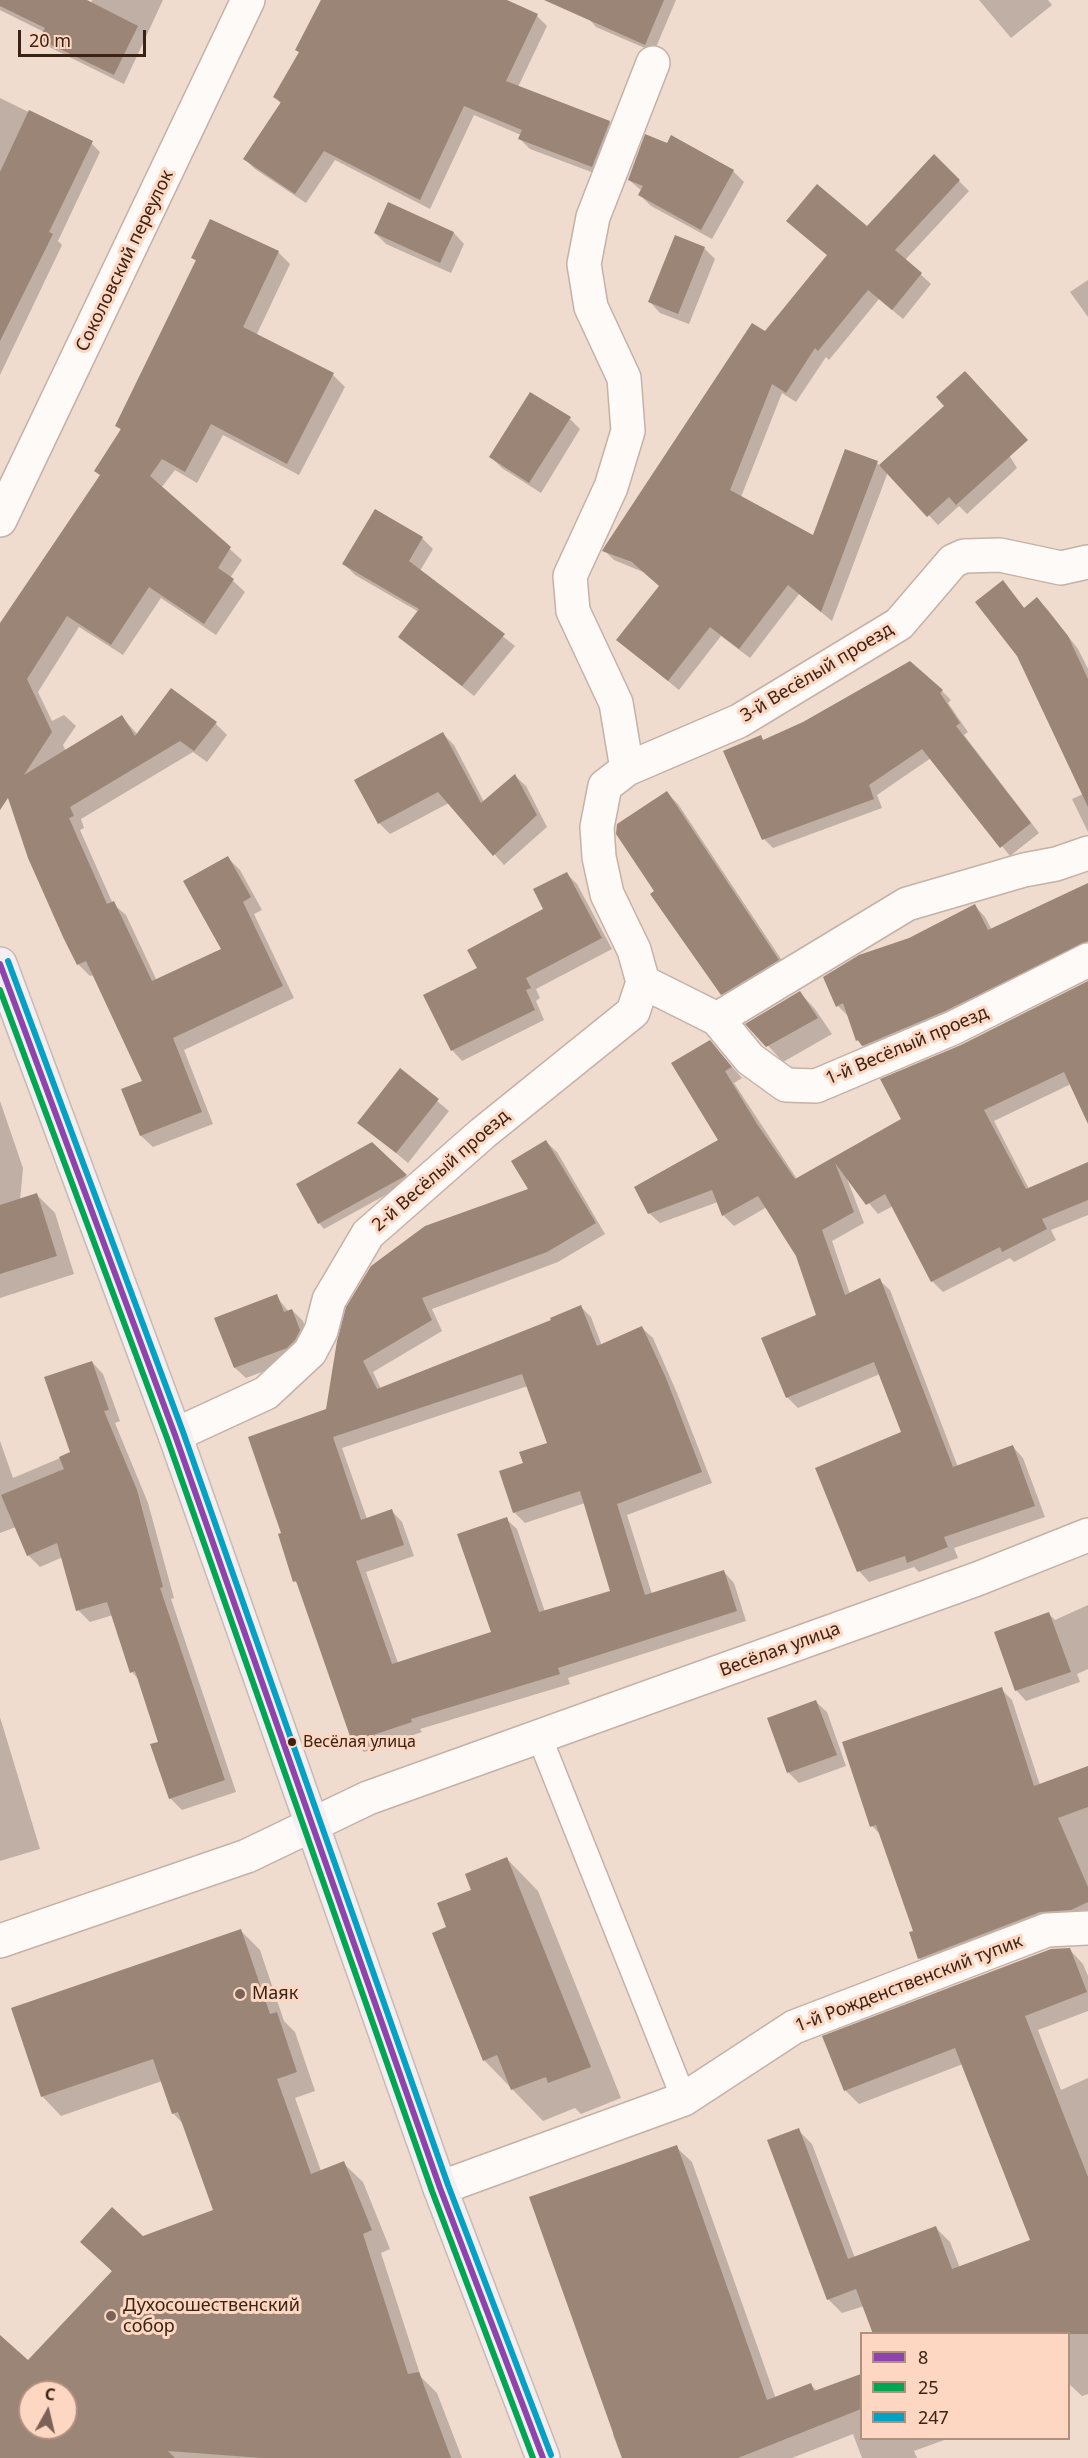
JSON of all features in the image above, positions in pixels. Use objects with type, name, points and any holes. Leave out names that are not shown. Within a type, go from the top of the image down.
[{"type":"main road","points":[[0,964],[175,1435],[311,1826],[441,2188],[543,2458]]},
{"type":"street","name":"Соколовский переулок","points":[[0,520],[248,0]]},
{"type":"street","points":[[627,769],[616,704],[573,611],[570,576],[611,487],[628,430],[624,378],[591,307],[584,264],[593,218],[653,63]]},
{"type":"street","name":"3-й Весёлый проезд","points":[[643,982],[634,951],[607,894],[597,826],[605,786],[627,769],[739,721],[899,624],[953,561],[964,556],[1000,555],[1061,568],[1088,561]]},
{"type":"street","points":[[717,1019],[907,904],[1015,873],[1056,864],[1088,853]]},
{"type":"street","name":"1-й Весёлый проезд","points":[[643,982],[717,1019],[750,1059],[786,1085],[816,1086],[953,1028],[1088,960]]},
{"type":"street","name":"2-й Весёлый проезд","points":[[175,1435],[266,1393],[310,1352],[321,1331],[329,1300],[368,1234],[483,1133],[633,1012],[643,982]]},
{"type":"street","name":"Весёлая улица","points":[[0,1941],[247,1856],[368,1798],[977,1579],[1088,1535]]},
{"type":"street","name":"1-й Рожденственский тупик","points":[[441,2188],[684,2099],[794,2027],[1047,1930],[1088,1928]]},
{"type":"lane","points":[[539,1736],[684,2099]]},
{"type":"building","points":[[0,0],[87,0],[138,26],[114,75],[39,39],[45,28],[0,6]]},
{"type":"building","points":[[321,0],[507,0],[538,14],[506,81],[610,121],[592,167],[518,139],[522,130],[464,106],[420,200],[324,151],[295,194],[243,159],[281,102],[273,97],[299,52],[295,50]]},
{"type":"building","points":[[544,0],[664,0],[645,45]]},
{"type":"building","points":[[29,110],[93,141],[49,232],[53,234],[0,341],[0,172]]},
{"type":"building","points":[[645,134],[667,143],[671,135],[734,170],[701,230],[638,195],[643,186],[628,180]]},
{"type":"building","points":[[934,154],[960,180],[895,250],[922,273],[892,310],[868,290],[818,351],[815,348],[786,393],[772,384],[730,490],[813,535],[845,449],[878,461],[821,612],[788,585],[739,649],[710,627],[668,681],[616,640],[659,586],[632,562],[602,551],[752,323],[765,331],[827,255],[786,221],[817,184],[867,226]]},
{"type":"building","points":[[388,202],[454,232],[440,263],[374,233]]},
{"type":"building","points":[[210,219],[279,251],[243,327],[334,373],[287,464],[211,424],[185,472],[162,459],[150,476],[231,547],[218,568],[234,579],[204,624],[149,587],[111,645],[67,616],[27,679],[52,732],[24,775],[122,715],[135,736],[171,688],[217,722],[194,751],[180,741],[70,807],[74,816],[69,818],[107,904],[114,901],[152,981],[221,949],[183,881],[228,856],[251,897],[243,902],[283,986],[173,1038],[202,1112],[140,1136],[121,1089],[142,1081],[86,961],[77,965],[63,937],[28,858],[8,798],[0,810],[0,623],[100,475],[94,471],[121,429],[115,426],[196,260],[191,258]]},
{"type":"building","points":[[675,235],[705,247],[678,314],[648,302]]},
{"type":"building","points":[[965,371],[1028,440],[956,505],[949,497],[927,517],[879,465],[944,406],[936,397]]},
{"type":"building","points":[[530,392],[571,417],[529,483],[489,457]]},
{"type":"building","points":[[375,509],[423,537],[409,561],[505,634],[462,686],[398,637],[419,609],[342,564]]},
{"type":"building","points":[[1003,580],[1024,608],[1037,597],[1068,636],[1088,679],[1088,807],[1017,656],[975,602]]},
{"type":"building","points":[[910,661],[943,690],[940,693],[960,723],[956,726],[1031,823],[1000,848],[922,749],[869,785],[874,799],[762,840],[723,751],[761,735],[763,740],[803,722]]},
{"type":"building","points":[[443,732],[481,803],[515,774],[537,815],[493,856],[438,792],[378,824],[354,780]]},
{"type":"building","points":[[667,791],[779,960],[721,995],[650,894],[654,891],[616,834],[617,824]]},
{"type":"building","points":[[567,872],[602,938],[526,978],[531,988],[526,990],[535,1010],[451,1051],[423,995],[477,968],[467,950],[543,909],[533,889]]},
{"type":"building","points":[[1088,883],[1088,941],[945,1011],[862,1046],[858,1040],[856,1041],[843,1003],[836,1007],[823,977],[859,955],[909,938],[975,904],[988,930]]},
{"type":"building","points":[[1088,981],[1088,1124],[1064,1072],[984,1110],[1026,1189],[1088,1162],[1088,1200],[1042,1219],[1047,1229],[1002,1252],[1000,1247],[931,1282],[885,1194],[866,1205],[835,1163],[854,1212],[822,1230],[845,1295],[880,1278],[953,1467],[1013,1445],[1035,1506],[944,1537],[948,1547],[907,1563],[905,1556],[857,1572],[815,1468],[901,1432],[874,1362],[786,1398],[761,1338],[816,1315],[796,1256],[758,1196],[722,1216],[712,1190],[648,1214],[634,1187],[718,1140],[671,1063],[710,1040],[732,1067],[725,1071],[757,1124],[795,1179],[901,1119],[880,1079],[961,1045]]},
{"type":"building","points":[[800,991],[818,1018],[766,1047],[745,1024]]},
{"type":"building","points":[[400,1068],[439,1099],[396,1153],[357,1123]]},
{"type":"building","points":[[546,1140],[596,1223],[547,1252],[422,1298],[432,1320],[363,1361],[377,1389],[551,1320],[550,1318],[581,1305],[597,1346],[642,1326],[666,1378],[702,1472],[617,1504],[645,1595],[724,1570],[737,1611],[558,1668],[560,1674],[411,1719],[412,1722],[352,1742],[296,1581],[293,1582],[278,1534],[281,1533],[248,1437],[326,1409],[337,1341],[346,1307],[371,1266],[425,1226],[528,1189],[511,1161]],"holes":[[[522,1374],[547,1443],[519,1452],[523,1463],[499,1471],[513,1513],[580,1491],[610,1591],[539,1612],[507,1517],[457,1534],[491,1632],[392,1664],[356,1561],[404,1545],[392,1509],[361,1520],[333,1437]]]},
{"type":"building","points":[[372,1142],[407,1175],[318,1224],[296,1184]]},
{"type":"building","points":[[37,1193],[57,1256],[0,1274],[0,1205]]},
{"type":"building","points":[[277,1294],[284,1312],[292,1309],[300,1330],[295,1340],[287,1348],[234,1368],[214,1318]]},
{"type":"building","points":[[92,1361],[109,1410],[104,1411],[137,1490],[163,1587],[160,1588],[225,1780],[169,1799],[150,1744],[158,1742],[135,1671],[130,1673],[107,1602],[76,1611],[57,1543],[27,1556],[1,1495],[64,1469],[59,1457],[70,1452],[44,1377]]},
{"type":"building","points":[[1049,1612],[1071,1672],[1015,1691],[994,1632]]},
{"type":"building","points":[[1002,1687],[1034,1786],[1088,1766],[1088,1807],[1058,1818],[1088,1887],[1088,1902],[1071,1910],[1040,1912],[918,1959],[909,1932],[913,1931],[876,1825],[870,1827],[842,1742]]},
{"type":"building","points":[[816,1700],[837,1755],[787,1773],[767,1718]]},
{"type":"building","points":[[507,1857],[591,2067],[548,2083],[546,2077],[511,2090],[497,2055],[483,2061],[432,1933],[446,1927],[437,1903],[471,1890],[465,1874]]},
{"type":"building","points":[[241,1929],[270,2014],[277,2012],[297,2072],[277,2079],[311,2174],[344,2161],[372,2230],[363,2234],[408,2374],[419,2372],[451,2458],[262,2458],[168,2451],[175,2458],[0,2458],[0,2335],[28,2360],[112,2271],[80,2242],[112,2207],[143,2236],[213,2210],[178,2112],[172,2114],[153,2059],[41,2097],[11,2008]]},
{"type":"building","points":[[1070,1948],[1087,1992],[1025,2016],[1088,2177],[1088,2334],[1070,2334],[1070,2332],[872,2332],[856,2289],[827,2300],[767,2140],[799,2128],[848,2259],[936,2226],[952,2269],[1030,2240],[955,2048],[844,2091],[822,2036],[1051,1949]]},
{"type":"building","points":[[677,2145],[767,2400],[811,2383],[814,2391],[860,2374],[860,2409],[738,2458],[622,2458],[529,2197]]},
{"type":"transit line","name":"247","points":[[8,961],[183,1432],[448,2185],[551,2455]]},
{"type":"transit line","name":"8","points":[[0,964],[175,1435],[440,2188],[543,2458]]},
{"type":"transit line","name":"25","points":[[0,990],[167,1438],[432,2191],[533,2458]]},
{"type":"place","name":"Весёлая улица","points":[[292,1742]]},
{"type":"place","name":"Маяк","points":[[240,1994]]},
{"type":"place","name":"Духосошественский собор","points":[[111,2316]]}]
